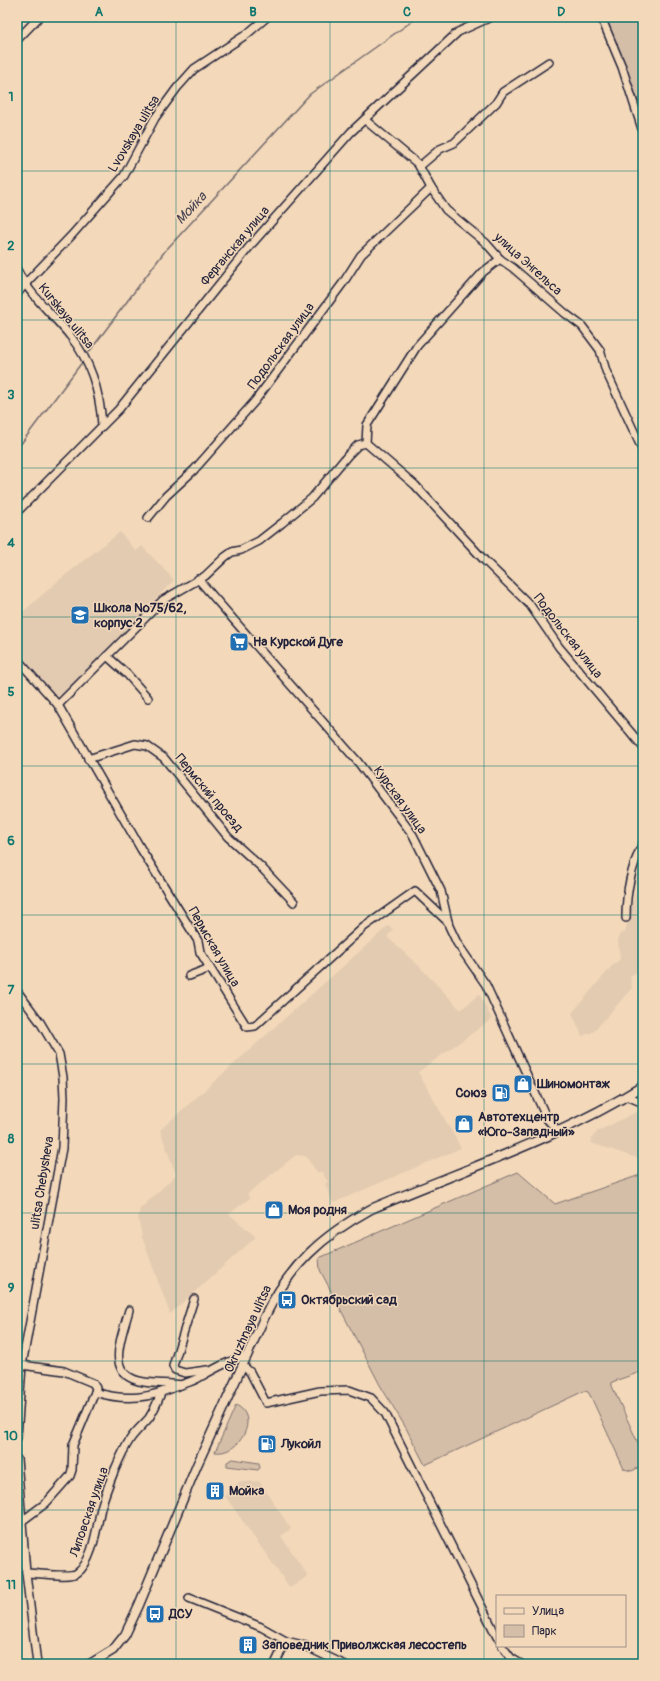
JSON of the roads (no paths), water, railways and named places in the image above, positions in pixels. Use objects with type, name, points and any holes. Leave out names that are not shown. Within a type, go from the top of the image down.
[{"type":"main road","name":"Okruzhnaya ulitsa","points":[[93,1663],[113,1650],[125,1635],[197,1465],[274,1297],[291,1272],[309,1252],[334,1231],[371,1209],[559,1132],[643,1086]]},
{"type":"street","points":[[17,40],[39,17]]},
{"type":"street","name":"Lvovskaya ulitsa","points":[[17,294],[24,284],[71,236],[124,176],[155,118],[177,88],[194,69],[247,34],[267,17]]},
{"type":"street","name":"Ферганская улица","points":[[17,512],[119,409],[250,246],[351,132],[458,32],[491,17]]},
{"type":"street","points":[[601,17],[622,66],[643,132]]},
{"type":"street","points":[[420,166],[440,149],[454,144],[496,103],[503,92],[550,62]]},
{"type":"street","name":"улица Энгельса","points":[[365,120],[420,166],[431,188],[446,210],[486,242],[500,259],[513,268],[582,326],[600,350],[606,371],[643,451]]},
{"type":"street","name":"Подольская улица","points":[[148,518],[166,496],[194,470],[255,401],[343,283],[361,255],[431,188]]},
{"type":"street","points":[[58,705],[163,600],[205,576],[228,554],[259,541],[312,498],[353,450],[358,445],[366,443],[365,433],[367,425],[417,346],[483,272],[500,259]]},
{"type":"street","name":"Kurskaya ulitsa","points":[[17,270],[24,284],[71,337],[86,361],[98,393],[101,407],[102,425]]},
{"type":"street","name":"Подольская улица","points":[[366,443],[415,485],[485,561],[530,605],[559,647],[643,747]]},
{"type":"street","name":"Курская улица","points":[[198,579],[358,762],[413,835],[441,891],[448,922],[457,942],[486,985],[547,1120],[559,1132]]},
{"type":"street","points":[[107,656],[127,674],[148,698]]},
{"type":"street","name":"Пермская улица","points":[[17,659],[58,705],[141,849],[198,941],[200,952],[247,1027],[255,1026],[364,927],[416,890],[448,922]]},
{"type":"street","name":"Пермский проезд","points":[[88,759],[135,744],[141,744],[153,749],[169,764],[228,837],[260,866],[294,902]]},
{"type":"street","points":[[626,918],[626,900],[629,879],[643,843]]},
{"type":"street","points":[[189,976],[210,968]]},
{"type":"street","name":"ulitsa Chebysheva","points":[[17,991],[40,1022],[59,1054],[63,1077],[64,1098],[62,1148],[22,1365],[17,1438]]},
{"type":"street","points":[[626,1096],[643,1103]]},
{"type":"street","points":[[194,1299],[173,1366],[175,1370],[185,1373],[211,1370]]},
{"type":"street","points":[[129,1310],[119,1355],[119,1366],[122,1372],[127,1376],[145,1382],[182,1384]]},
{"type":"street","points":[[95,1392],[115,1397],[138,1398],[162,1393],[199,1378],[232,1359],[247,1356]]},
{"type":"street","points":[[22,1365],[64,1371],[93,1383],[96,1388],[74,1445],[72,1470],[70,1476],[46,1502],[22,1521]]},
{"type":"street","points":[[243,1366],[250,1372],[266,1402],[320,1391],[349,1390],[371,1398],[385,1412],[496,1635]]},
{"type":"street","name":"Липовская улица","points":[[26,1573],[68,1576],[80,1571],[91,1552],[98,1532],[104,1502],[123,1452],[132,1437],[150,1416],[162,1393]]},
{"type":"street","points":[[17,1459],[26,1573],[37,1664]]},
{"type":"street","points":[[189,1598],[262,1627],[286,1641],[303,1645],[343,1664]]},
{"type":"street","points":[[275,1664],[286,1641]]},
{"type":"street","points":[[503,1647],[511,1658],[521,1664]]},
{"type":"street","points":[[93,1663],[104,1664]]},
{"type":"waterway","name":"Мойка","points":[[86,356],[165,251],[310,94],[418,17]]},
{"type":"waterway","name":"Мойка","points":[[17,449],[83,361]]},
{"type":"place","name":"Школа №75/62, корпус 2","points":[[80,615]]},
{"type":"place","name":"На Курской Дуге","points":[[239,642]]},
{"type":"place","name":"Шиномонтаж","points":[[523,1084]]},
{"type":"place","name":"Союз","points":[[501,1093]]},
{"type":"place","name":"Автотехцентр «Юго-Западный»","points":[[464,1124]]},
{"type":"place","name":"Моя родня","points":[[274,1210]]},
{"type":"place","name":"Октябрьский сад","points":[[287,1300]]},
{"type":"place","name":"Лукойл","points":[[267,1444]]},
{"type":"place","name":"Мойка","points":[[215,1491]]},
{"type":"place","name":"ДСУ","points":[[155,1614]]},
{"type":"place","name":"Заповедник Приволжская лесостепь","points":[[248,1645]]}]
